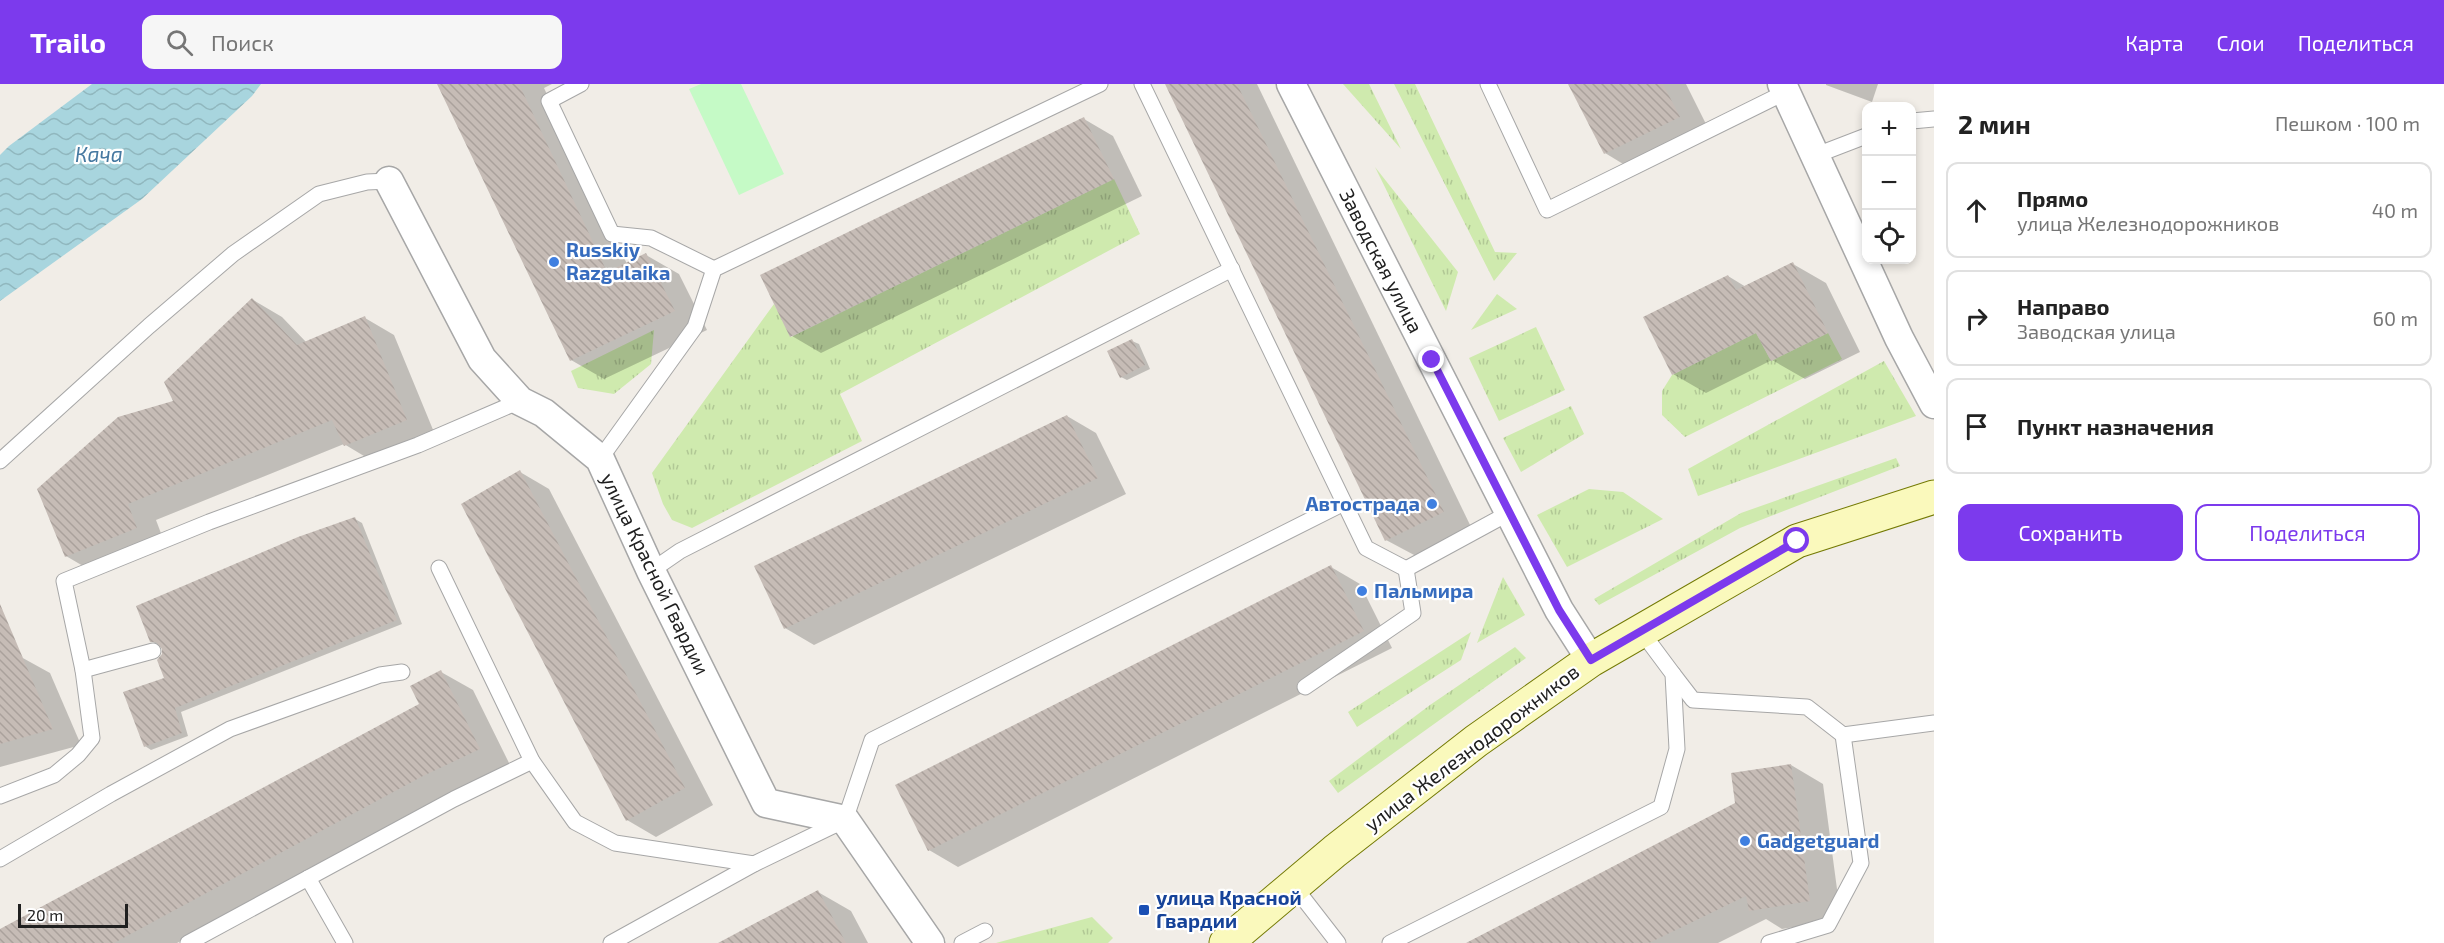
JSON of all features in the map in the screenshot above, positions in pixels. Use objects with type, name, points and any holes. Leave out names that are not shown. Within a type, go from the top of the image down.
[{"type":"street","name":"Заводская улица","points":[[1291,84],[1559,610],[1591,660]]},
{"type":"street","points":[[1784,88],[1899,338],[1927,375],[1934,404]]},
{"type":"street","name":"улица Красной Гвардии","points":[[389,181],[482,358],[520,401],[544,413],[600,459],[651,571],[766,803],[845,820]]},
{"type":"street","name":"улица Железнодорожников","points":[[1226,943],[1293,885],[1476,741],[1591,660],[1797,541],[1934,497]]},
{"type":"street","points":[[845,820],[930,943]]},
{"type":"lane","points":[[581,84],[549,101],[612,234],[651,238],[714,269]]},
{"type":"lane","points":[[600,459],[695,327],[714,269],[1100,84]]},
{"type":"lane","points":[[1142,84],[1366,548],[1406,569]]},
{"type":"lane","points":[[1488,84],[1547,210],[1784,88]]},
{"type":"lane","points":[[1916,121],[1934,119]]},
{"type":"lane","points":[[1814,156],[1862,138]]},
{"type":"lane","points":[[0,461],[149,326],[233,254],[319,194],[367,182],[389,181]]},
{"type":"lane","points":[[651,571],[680,551],[1232,269]]},
{"type":"lane","points":[[0,796],[54,776],[78,755],[92,738],[83,670],[64,581],[209,522],[418,445],[520,401]]},
{"type":"lane","points":[[611,943],[754,864],[845,820],[872,740],[1344,503]]},
{"type":"lane","points":[[1406,569],[1509,513]]},
{"type":"lane","points":[[439,568],[532,761],[575,822],[615,843],[754,864]]},
{"type":"lane","points":[[1305,687],[1413,613],[1406,569]]},
{"type":"lane","points":[[1641,631],[1693,700],[1807,707],[1843,735],[1861,863],[1828,926],[1769,943]]},
{"type":"lane","points":[[83,670],[153,651]]},
{"type":"lane","points":[[0,859],[111,794],[230,729],[380,675],[402,672]]},
{"type":"lane","points":[[1390,943],[1661,807],[1677,749],[1673,674]]},
{"type":"lane","points":[[1843,735],[1934,723]]},
{"type":"lane","points":[[188,943],[454,799],[532,761]]},
{"type":"lane","points":[[308,878],[345,943]]},
{"type":"lane","points":[[1293,885],[1338,943]]},
{"type":"lane","points":[[962,943],[985,931]]},
{"type":"green space","points":[[701,84],[741,84],[784,174],[739,195],[689,89]]},
{"type":"green space","points":[[1343,84],[1369,84],[1401,149]]},
{"type":"green space","points":[[1394,84],[1415,84],[1495,252],[1517,253],[1494,281]]},
{"type":"green space","points":[[1375,167],[1458,272],[1446,311]]},
{"type":"green space","points":[[1114,179],[1140,234],[840,394],[862,441],[692,528],[672,520],[663,504],[652,473],[774,304],[791,337]]},
{"type":"green space","points":[[1497,294],[1517,309],[1471,330]]},
{"type":"green space","points":[[1536,327],[1565,390],[1499,421],[1469,358]]},
{"type":"green space","points":[[654,330],[651,364],[614,394],[578,388],[571,371]]},
{"type":"green space","points":[[1756,333],[1771,361],[1828,333],[1842,359],[1685,437],[1662,415],[1662,391],[1672,375]]},
{"type":"green space","points":[[1884,361],[1916,416],[1698,496],[1688,469]]},
{"type":"green space","points":[[1571,406],[1584,434],[1521,472],[1503,438]]},
{"type":"green space","points":[[1896,458],[1900,466],[1740,528],[1599,605],[1594,599],[1741,513]]},
{"type":"green space","points":[[1589,489],[1623,492],[1663,519],[1567,567],[1537,515]]},
{"type":"green space","points":[[1503,577],[1525,615],[1477,643]]},
{"type":"green space","points":[[1471,632],[1461,660],[1357,727],[1348,712]]},
{"type":"green space","points":[[1515,647],[1526,658],[1338,793],[1329,781],[1430,705]]},
{"type":"green space","points":[[1092,917],[1113,938],[1108,943],[996,943]]},
{"type":"water","name":"Кача","points":[[92,84],[261,84],[252,96],[142,199],[0,301],[0,155]]},
{"type":"building","points":[[437,84],[519,84],[607,272],[646,253],[675,311],[570,361]]},
{"type":"building","points":[[1165,84],[1237,84],[1444,512],[1385,541]]},
{"type":"building","points":[[1568,84],[1663,84],[1680,117],[1604,154]]},
{"type":"building","points":[[1084,117],[1114,179],[790,337],[760,275]]},
{"type":"building","points":[[1793,262],[1828,333],[1771,361],[1756,333],[1672,375],[1643,317],[1728,275],[1736,290]]},
{"type":"building","points":[[252,298],[297,345],[365,316],[407,420],[344,446],[332,420],[128,504],[137,528],[65,557],[37,489],[118,417],[173,401],[164,382]]},
{"type":"building","points":[[1132,339],[1145,365],[1120,378],[1107,351]]},
{"type":"building","points":[[1067,415],[1098,478],[784,629],[754,566]]},
{"type":"building","points":[[520,470],[685,788],[626,821],[461,504]]},
{"type":"building","points":[[355,517],[397,620],[175,708],[182,733],[144,747],[123,692],[164,678],[157,660],[162,654],[162,649],[156,642],[150,642],[136,606],[298,537]]},
{"type":"building","points":[[1331,565],[1364,631],[928,851],[895,785]]},
{"type":"building","points":[[0,604],[53,729],[0,744]]},
{"type":"building","points":[[441,670],[480,749],[423,776],[114,943],[0,943],[0,929],[419,704],[410,686]]},
{"type":"building","points":[[1791,764],[1810,901],[1749,911],[1746,896],[1649,943],[1466,943],[1735,803],[1731,773]]},
{"type":"building","points":[[818,890],[846,943],[718,943]]},
{"type":"place","name":"Russkiy Razgulaika","points":[[554,262]]},
{"type":"place","name":"Автострада","points":[[1432,504]]},
{"type":"place","name":"Пальмира","points":[[1362,591]]},
{"type":"place","name":"Gadgetguard","points":[[1745,841]]},
{"type":"place","name":"улица Красной Гвардии","points":[[1144,910]]},
{"type":"route","points":[[1432,360],[1559,610],[1591,660],[1797,541]]}]
